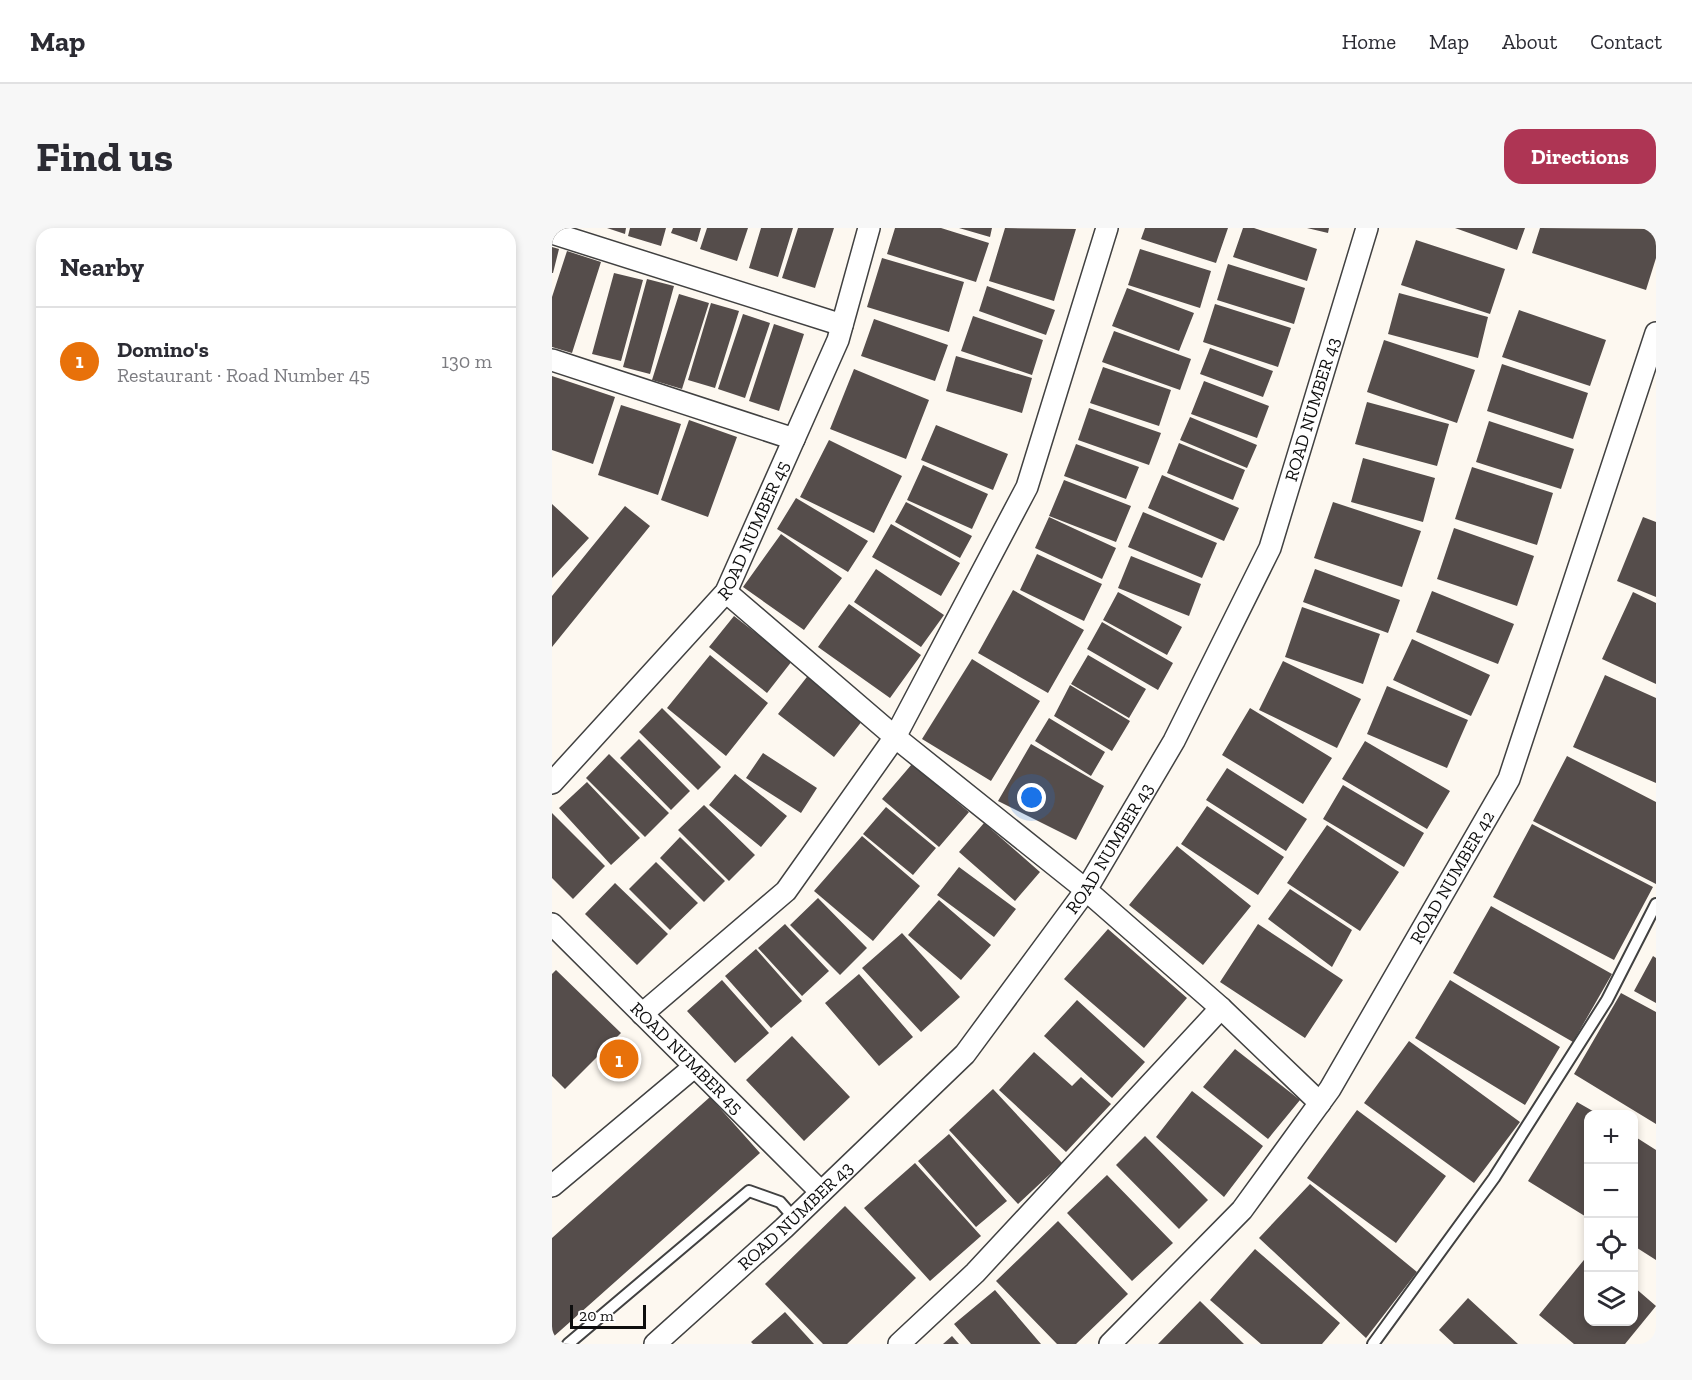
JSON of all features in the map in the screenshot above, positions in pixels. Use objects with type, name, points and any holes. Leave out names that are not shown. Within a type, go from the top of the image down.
[{"type":"street","name":"ROAD NUMBER 45","points":[[552,783],[726,592],[838,340],[869,228]]},
{"type":"street","points":[[642,1014],[786,891],[895,737],[1027,487],[1107,228]]},
{"type":"street","name":"ROAD NUMBER 43","points":[[656,1344],[794,1218],[964,1054],[1086,890],[1174,741],[1270,548],[1367,228]]},
{"type":"street","points":[[552,233],[842,325]]},
{"type":"street","name":"ROAD NUMBER 42","points":[[1110,1344],[1242,1210],[1330,1089],[1509,779],[1656,333]]},
{"type":"street","points":[[552,360],[794,439]]},
{"type":"street","points":[[726,592],[895,737],[1086,890],[1221,1008],[1320,1103]]},
{"type":"street","name":"ROAD NUMBER 45","points":[[552,924],[821,1192]]},
{"type":"street","points":[[899,1344],[975,1273],[1221,1008]]},
{"type":"street","points":[[552,1186],[694,1067]]},
{"type":"lane","points":[[1373,1344],[1494,1178],[1607,1000],[1656,904]]},
{"type":"lane","points":[[568,1344],[749,1191],[780,1202],[794,1218]]},
{"type":"building","points":[[607,228],[626,228],[625,234]]},
{"type":"building","points":[[630,228],[666,228],[661,246],[628,236]]},
{"type":"building","points":[[673,228],[701,228],[697,242],[671,233]]},
{"type":"building","points":[[707,228],[748,228],[737,261],[700,249]]},
{"type":"building","points":[[761,228],[793,228],[778,277],[749,268]]},
{"type":"building","points":[[798,228],[834,228],[815,288],[782,278]]},
{"type":"building","points":[[895,228],[941,228],[989,243],[976,282],[887,254]]},
{"type":"building","points":[[959,228],[992,228],[990,237]]},
{"type":"building","points":[[1005,228],[1076,229],[1054,301],[989,281]]},
{"type":"building","points":[[1145,228],[1228,228],[1216,263],[1141,239]]},
{"type":"building","points":[[1243,228],[1254,228],[1317,249],[1307,281],[1233,257]]},
{"type":"building","points":[[1307,228],[1329,228],[1328,233]]},
{"type":"building","points":[[1455,228],[1525,228],[1517,250]]},
{"type":"building","points":[[1540,228],[1656,229],[1656,258],[1646,290],[1532,253]]},
{"type":"building","points":[[1416,240],[1505,269],[1490,314],[1401,285]]},
{"type":"building","points":[[552,247],[559,249],[553,273],[552,273]]},
{"type":"building","points":[[1140,249],[1211,271],[1200,308],[1128,285]]},
{"type":"building","points":[[567,251],[601,262],[572,353],[552,347],[552,297]]},
{"type":"building","points":[[882,258],[964,282],[949,332],[867,307]]},
{"type":"building","points":[[1228,264],[1305,288],[1294,324],[1217,300]]},
{"type":"building","points":[[614,273],[643,280],[621,361],[592,354]]},
{"type":"building","points":[[647,279],[674,286],[650,374],[623,367]]},
{"type":"building","points":[[987,286],[1055,310],[1046,335],[979,311]]},
{"type":"building","points":[[1127,288],[1194,313],[1179,351],[1112,326]]},
{"type":"building","points":[[1399,293],[1488,317],[1478,358],[1388,334]]},
{"type":"building","points":[[679,294],[709,303],[682,389],[652,380]]},
{"type":"building","points":[[711,303],[739,311],[715,388],[688,380]]},
{"type":"building","points":[[1215,304],[1291,328],[1278,367],[1203,342]]},
{"type":"building","points":[[1519,310],[1606,340],[1590,386],[1502,357]]},
{"type":"building","points":[[743,314],[770,323],[745,398],[718,389]]},
{"type":"building","points":[[973,316],[1043,340],[1032,375],[961,351]]},
{"type":"building","points":[[874,319],[948,345],[935,381],[861,356]]},
{"type":"building","points":[[774,324],[804,334],[779,411],[749,401]]},
{"type":"building","points":[[1114,331],[1191,359],[1180,390],[1102,362]]},
{"type":"building","points":[[1384,340],[1475,370],[1457,423],[1367,392]]},
{"type":"building","points":[[1210,348],[1273,371],[1263,397],[1200,374]]},
{"type":"building","points":[[956,356],[1032,378],[1022,413],[946,391]]},
{"type":"building","points":[[1502,364],[1588,393],[1573,439],[1487,411]]},
{"type":"building","points":[[1103,367],[1171,390],[1159,426],[1090,403]]},
{"type":"building","points":[[854,369],[929,400],[906,459],[830,429]]},
{"type":"building","points":[[552,376],[615,397],[593,464],[552,450]]},
{"type":"building","points":[[1204,381],[1269,406],[1257,438],[1191,414]]},
{"type":"building","points":[[1367,402],[1449,424],[1437,466],[1355,444]]},
{"type":"building","points":[[621,405],[681,424],[658,495],[598,475]]},
{"type":"building","points":[[1089,408],[1161,433],[1149,465],[1078,440]]},
{"type":"building","points":[[1190,417],[1257,445],[1247,468],[1180,440]]},
{"type":"building","points":[[689,420],[737,437],[708,517],[661,500]]},
{"type":"building","points":[[1489,421],[1574,449],[1561,489],[1476,462]]},
{"type":"building","points":[[936,425],[1008,454],[993,490],[921,460]]},
{"type":"building","points":[[829,440],[902,476],[874,533],[800,497]]},
{"type":"building","points":[[1179,443],[1245,470],[1233,500],[1167,473]]},
{"type":"building","points":[[1076,444],[1139,467],[1126,499],[1064,476]]},
{"type":"building","points":[[1363,458],[1435,478],[1423,522],[1351,502]]},
{"type":"building","points":[[923,465],[988,494],[972,529],[907,500]]},
{"type":"building","points":[[1472,467],[1553,493],[1537,545],[1455,519]]},
{"type":"building","points":[[1162,475],[1239,508],[1224,541],[1148,508]]},
{"type":"building","points":[[1064,480],[1131,506],[1116,542],[1049,516]]},
{"type":"building","points":[[796,498],[868,541],[848,572],[777,529]]},
{"type":"building","points":[[906,502],[972,536],[960,558],[895,522]]},
{"type":"building","points":[[1333,502],[1421,531],[1402,587],[1314,558]]},
{"type":"building","points":[[552,504],[589,538],[552,578]]},
{"type":"building","points":[[625,506],[650,526],[552,647],[552,596]]},
{"type":"building","points":[[1143,512],[1217,543],[1202,578],[1128,547]]},
{"type":"building","points":[[1049,517],[1116,548],[1102,579],[1035,548]]},
{"type":"building","points":[[1643,517],[1656,522],[1656,597],[1617,581]]},
{"type":"building","points":[[891,524],[960,563],[941,596],[872,557]]},
{"type":"building","points":[[1454,528],[1534,556],[1517,606],[1437,579]]},
{"type":"building","points":[[781,534],[842,578],[804,630],[743,587]]},
{"type":"building","points":[[1037,554],[1102,584],[1084,621],[1020,590]]},
{"type":"building","points":[[1131,556],[1201,584],[1189,616],[1118,588]]},
{"type":"building","points":[[876,569],[944,615],[921,647],[854,602]]},
{"type":"building","points":[[1315,569],[1400,600],[1388,633],[1303,602]]},
{"type":"building","points":[[1013,590],[1084,630],[1048,693],[978,653]]},
{"type":"building","points":[[1432,591],[1514,624],[1498,664],[1416,632]]},
{"type":"building","points":[[1118,592],[1182,627],[1167,655],[1103,620]]},
{"type":"building","points":[[1633,592],[1656,603],[1656,684],[1602,659]]},
{"type":"building","points":[[849,604],[921,655],[890,698],[818,647]]},
{"type":"building","points":[[1302,607],[1380,634],[1363,684],[1285,657]]},
{"type":"building","points":[[734,616],[792,661],[767,693],[709,647]]},
{"type":"building","points":[[1102,622],[1173,663],[1158,690],[1087,649]]},
{"type":"building","points":[[1412,639],[1490,675],[1471,716],[1393,680]]},
{"type":"building","points":[[710,655],[768,703],[726,756],[667,708]]},
{"type":"building","points":[[1088,655],[1146,689],[1129,718],[1071,684]]},
{"type":"building","points":[[972,659],[1040,701],[991,781],[922,739]]},
{"type":"building","points":[[1283,661],[1361,699],[1337,748],[1259,710]]},
{"type":"building","points":[[810,673],[866,716],[834,757],[778,714]]},
{"type":"building","points":[[1605,675],[1656,698],[1656,783],[1573,747]]},
{"type":"building","points":[[1070,685],[1130,721],[1112,751],[1054,716]]},
{"type":"building","points":[[1387,686],[1468,720],[1447,768],[1367,734]]},
{"type":"building","points":[[662,708],[721,767],[698,790],[639,732]]},
{"type":"building","points":[[1250,708],[1332,758],[1303,804],[1222,755]]},
{"type":"building","points":[[1049,718],[1105,752],[1091,776],[1035,741]]},
{"type":"building","points":[[639,739],[690,791],[671,810],[620,758]]},
{"type":"building","points":[[1365,741],[1450,791],[1427,829],[1342,779]]},
{"type":"building","points":[[1031,744],[1104,786],[1076,840],[998,801]]},
{"type":"building","points":[[763,753],[817,788],[801,813],[746,778]]},
{"type":"building","points":[[609,754],[669,813],[645,837],[586,778]]},
{"type":"building","points":[[1567,756],[1656,802],[1656,884],[1533,821]]},
{"type":"building","points":[[912,764],[969,812],[939,847],[882,799]]},
{"type":"building","points":[[1227,768],[1307,819],[1286,851],[1206,800]]},
{"type":"building","points":[[735,774],[787,816],[761,847],[709,805]]},
{"type":"building","points":[[587,782],[640,838],[611,865],[559,808]]},
{"type":"building","points":[[1343,785],[1424,833],[1404,867],[1323,819]]},
{"type":"building","points":[[704,805],[755,855],[729,881],[678,830]]},
{"type":"building","points":[[1207,806],[1284,857],[1258,895],[1181,844]]},
{"type":"building","points":[[886,807],[936,848],[913,875],[863,834]]},
{"type":"building","points":[[552,813],[605,866],[573,899],[552,878]]},
{"type":"building","points":[[984,823],[1040,872],[1015,901],[959,852]]},
{"type":"building","points":[[1532,824],[1653,887],[1614,960],[1493,897]]},
{"type":"building","points":[[1327,825],[1399,872],[1360,931],[1287,883]]},
{"type":"building","points":[[862,836],[920,886],[873,941],[814,891]]},
{"type":"building","points":[[680,837],[725,881],[704,902],[660,858]]},
{"type":"building","points":[[1177,846],[1251,906],[1203,965],[1129,905]]},
{"type":"building","points":[[656,862],[698,903],[670,930],[629,889]]},
{"type":"building","points":[[959,867],[1016,909],[994,937],[937,895]]},
{"type":"building","points":[[615,883],[668,934],[637,965],[585,914]]},
{"type":"building","points":[[1290,889],[1352,930],[1332,967],[1268,919]]},
{"type":"building","points":[[818,898],[867,948],[840,975],[790,925]]},
{"type":"building","points":[[939,900],[991,945],[961,980],[908,935]]},
{"type":"building","points":[[1491,906],[1612,974],[1573,1042],[1453,973]]},
{"type":"building","points":[[785,924],[829,971],[802,996],[758,948]]},
{"type":"building","points":[[1258,924],[1343,980],[1305,1038],[1220,982]]},
{"type":"building","points":[[1108,929],[1187,998],[1144,1048],[1064,979]]},
{"type":"building","points":[[902,933],[960,997],[921,1032],[862,968]]},
{"type":"building","points":[[756,949],[802,1001],[771,1028],[725,976]]},
{"type":"building","points":[[1653,956],[1656,958],[1656,1003],[1634,991]]},
{"type":"building","points":[[556,970],[621,1033],[565,1089],[552,1076],[552,974]]},
{"type":"building","points":[[859,974],[913,1037],[879,1066],[825,1003]]},
{"type":"building","points":[[722,980],[769,1033],[735,1063],[687,1011]]},
{"type":"building","points":[[1450,980],[1560,1047],[1525,1105],[1415,1038]]},
{"type":"building","points":[[1621,993],[1656,1012],[1656,1124],[1638,1113],[1638,1110],[1633,1110],[1574,1074]]},
{"type":"building","points":[[1077,1000],[1145,1062],[1112,1098],[1044,1036]]},
{"type":"building","points":[[792,1036],[850,1097],[804,1141],[746,1080]]},
{"type":"building","points":[[1409,1041],[1520,1122],[1474,1183],[1364,1103]]},
{"type":"building","points":[[1235,1049],[1300,1100],[1268,1139],[1203,1087]]},
{"type":"building","points":[[1034,1052],[1072,1086],[1081,1077],[1111,1104],[1066,1152],[999,1090]]},
{"type":"building","points":[[993,1089],[1062,1163],[1018,1204],[949,1130]]},
{"type":"building","points":[[1192,1091],[1263,1146],[1224,1197],[1156,1137]]},
{"type":"building","points":[[710,1097],[760,1153],[552,1338],[552,1238]]},
{"type":"building","points":[[1577,1102],[1591,1110],[1584,1110],[1584,1216],[1528,1181]]},
{"type":"building","points":[[1357,1110],[1446,1176],[1396,1243],[1307,1178]]},
{"type":"building","points":[[949,1134],[1007,1201],[976,1227],[918,1161]]},
{"type":"building","points":[[1145,1136],[1208,1200],[1179,1229],[1116,1165]]},
{"type":"building","points":[[1638,1139],[1656,1150],[1656,1260],[1638,1249]]},
{"type":"building","points":[[915,1163],[981,1236],[930,1281],[864,1208]]},
{"type":"building","points":[[1107,1175],[1173,1243],[1132,1281],[1067,1213]]},
{"type":"building","points":[[1310,1184],[1417,1272],[1366,1338],[1259,1238]]},
{"type":"building","points":[[845,1206],[916,1278],[847,1344],[823,1344],[765,1284]]},
{"type":"building","points":[[1058,1221],[1128,1294],[1076,1344],[1057,1344],[996,1281]]},
{"type":"building","points":[[1255,1249],[1340,1323],[1322,1344],[1261,1344],[1210,1300]]},
{"type":"building","points":[[1584,1260],[1584,1326],[1638,1326],[1638,1290],[1656,1306],[1625,1344],[1574,1344],[1539,1315]]},
{"type":"building","points":[[995,1290],[1041,1344],[971,1344],[954,1324]]},
{"type":"building","points":[[1468,1298],[1518,1344],[1454,1344],[1439,1330]]},
{"type":"building","points":[[1200,1301],[1244,1344],[1158,1344]]},
{"type":"building","points":[[785,1312],[814,1344],[753,1344],[751,1342]]},
{"type":"building","points":[[952,1336],[959,1344],[943,1344]]},
{"type":"place","name":"Domino's","points":[[619,1059]]}]
